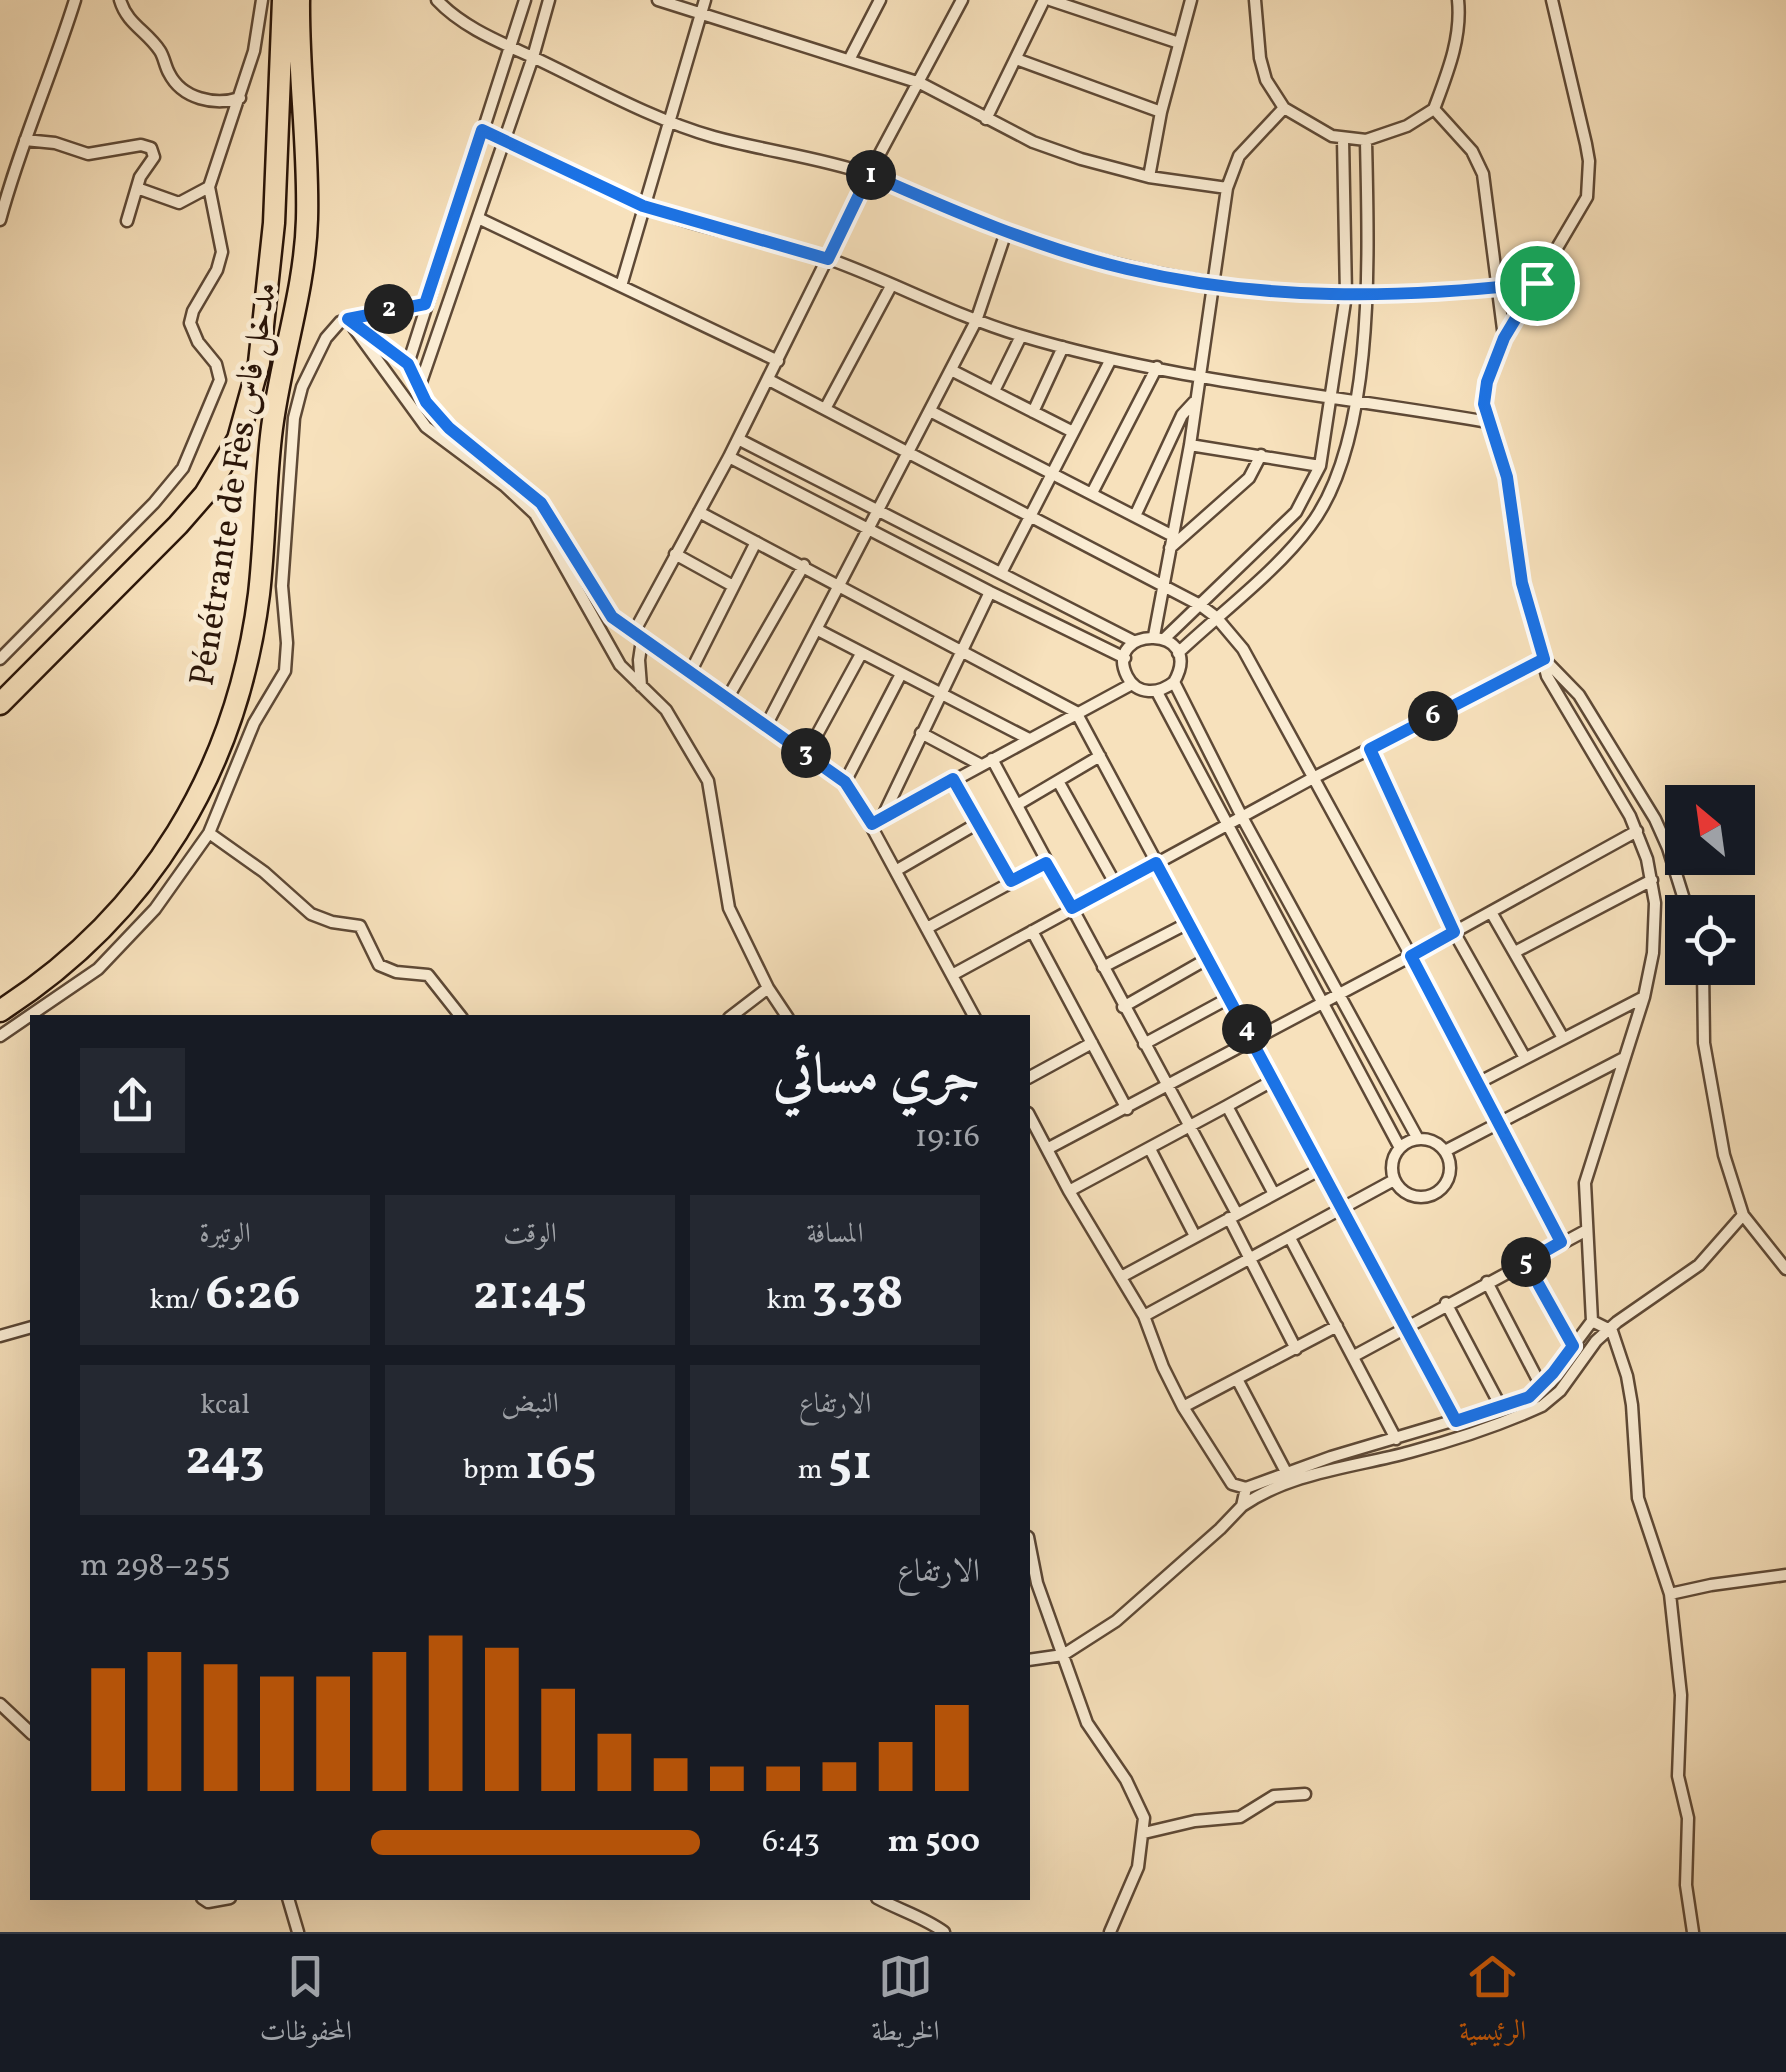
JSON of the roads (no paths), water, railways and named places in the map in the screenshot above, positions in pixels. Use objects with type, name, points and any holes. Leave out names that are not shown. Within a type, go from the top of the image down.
[{"type":"highway","name":"Pénétrante de Fès مدخل فاس","points":[[0,704],[178,525],[205,494],[238,439],[254,390],[268,299],[283,0]]},
{"type":"highway","name":"Pénétrante de Fès مدخل فاس","points":[[0,1010],[80,952],[142,884],[178,832],[208,777],[240,686],[258,595],[271,432],[297,305],[307,221],[299,0]]},
{"type":"street","points":[[0,220],[75,0]]},
{"type":"street","points":[[120,0],[126,17],[160,51],[175,82],[202,100],[224,103],[240,98]]},
{"type":"street","points":[[0,659],[154,503],[182,468],[220,380],[216,364],[198,342],[190,323],[222,252],[209,187],[254,51],[262,0]]},
{"type":"street","points":[[437,0],[456,18],[509,46],[668,121],[713,136],[869,174],[1006,232],[1127,269],[1214,285],[1346,295],[1537,283]]},
{"type":"street","points":[[408,364],[525,0]]},
{"type":"street","points":[[419,388],[550,0]]},
{"type":"street","points":[[658,0],[920,83],[1033,142],[1081,159],[1149,176],[1227,188]]},
{"type":"street","points":[[620,286],[706,0]]},
{"type":"street","points":[[849,60],[880,0]]},
{"type":"street","points":[[642,687],[637,637],[675,554],[769,380],[869,174],[962,0]]},
{"type":"street","points":[[986,119],[1047,0],[1180,42]]},
{"type":"street","points":[[1149,176],[1161,112],[1191,0]]},
{"type":"street","points":[[1254,0],[1266,80],[1284,108],[1342,139],[1366,140],[1406,126],[1434,108],[1456,42],[1458,0]]},
{"type":"street","points":[[1030,1117],[1144,1316],[1183,1407],[1232,1484],[1246,1488],[1286,1472],[1526,1399],[1542,1386],[1592,1321],[1585,1183],[1644,997],[1653,953],[1655,903],[1637,832],[1553,688],[1522,583],[1507,477],[1484,404],[1487,382],[1504,338],[1587,197],[1589,176],[1574,85],[1552,0]]},
{"type":"street","points":[[1016,59],[1161,112]]},
{"type":"street","points":[[1159,637],[1227,188],[1239,156],[1284,108]]},
{"type":"street","points":[[1434,108],[1472,152],[1484,174],[1504,338]]},
{"type":"street","points":[[482,130],[643,206],[828,259],[1020,336],[1199,376],[1488,422]]},
{"type":"street","points":[[738,439],[1135,642],[1159,637],[1200,605],[1296,512],[1320,466],[1346,295],[1342,139]]},
{"type":"street","points":[[25,140],[55,143],[88,154],[147,146],[154,156],[126,221]]},
{"type":"street","points":[[1178,653],[1296,543],[1321,510],[1337,477],[1356,400],[1368,295],[1366,140]]},
{"type":"street","points":[[137,188],[179,203],[209,187]]},
{"type":"street","points":[[478,218],[778,361]]},
{"type":"street","points":[[766,726],[976,321],[1006,232]]},
{"type":"street","points":[[825,409],[890,286]]},
{"type":"street","points":[[31,1015],[98,969],[154,909],[208,833],[254,723],[286,671],[282,586],[294,418],[302,387],[326,338],[335,326],[348,319],[425,304]]},
{"type":"street","points":[[348,319],[408,364],[434,414],[541,503],[605,609],[637,637],[845,782],[876,822],[973,1015]]},
{"type":"street","points":[[348,319],[426,426],[506,486],[535,514],[620,665],[666,710],[708,781],[729,908],[768,988],[786,1015]]},
{"type":"street","points":[[994,391],[1020,336]]},
{"type":"street","points":[[1032,412],[1063,347]]},
{"type":"street","points":[[1001,572],[1111,359]]},
{"type":"street","points":[[1092,493],[1157,367]]},
{"type":"street","points":[[951,370],[1073,432]]},
{"type":"street","points":[[769,380],[1200,605],[1216,617],[1243,650],[1411,956],[1561,1242]]},
{"type":"street","points":[[1135,516],[1182,415],[1196,398]]},
{"type":"street","points":[[930,411],[1135,516],[1172,542]]},
{"type":"street","points":[[1190,445],[1320,466]]},
{"type":"street","points":[[1172,542],[1249,478],[1261,454]]},
{"type":"street","points":[[729,457],[1125,658]]},
{"type":"street","points":[[700,512],[1076,712],[1456,1421]]},
{"type":"street","points":[[690,673],[756,542]]},
{"type":"street","points":[[675,554],[733,586]]},
{"type":"street","points":[[726,700],[804,566]]},
{"type":"street","points":[[876,822],[990,592]]},
{"type":"street","points":[[818,630],[1029,738]]},
{"type":"street","points":[[1135,642],[1125,658],[1126,674],[1143,691],[1157,692],[1174,682],[1179,673],[1178,653],[1159,637]]},
{"type":"street","points":[[806,753],[861,654]]},
{"type":"street","points":[[952,975],[1313,778],[1544,659]]},
{"type":"street","points":[[1544,659],[1579,695],[1654,820],[1668,848],[1683,895]]},
{"type":"street","points":[[845,782],[901,674]]},
{"type":"street","points":[[1174,682],[1242,816],[1418,1139]]},
{"type":"street","points":[[876,822],[1132,684]]},
{"type":"street","points":[[1157,692],[1400,1148]]},
{"type":"street","points":[[921,733],[986,762],[1017,805],[1189,1128],[1296,1348]]},
{"type":"street","points":[[1370,749],[1454,932],[1525,1058]]},
{"type":"street","points":[[1017,805],[1100,756]]},
{"type":"street","points":[[953,779],[1011,881]]},
{"type":"street","points":[[1058,781],[1116,885]]},
{"type":"street","points":[[897,870],[978,823]]},
{"type":"street","points":[[1047,1150],[1637,832]]},
{"type":"street","points":[[208,833],[264,872],[311,914],[332,922],[358,924],[379,965],[396,972],[428,975],[460,1015]]},
{"type":"street","points":[[927,928],[1046,863]]},
{"type":"street","points":[[1515,952],[1652,880]]},
{"type":"street","points":[[1491,912],[1563,1038]]},
{"type":"street","points":[[1102,967],[1188,922]]},
{"type":"street","points":[[1032,931],[1128,1108]]},
{"type":"street","points":[[1123,1006],[1207,959]]},
{"type":"street","points":[[1703,985],[1704,1043],[1724,1155],[1744,1216],[1786,1269]]},
{"type":"street","points":[[733,1015],[768,988]]},
{"type":"street","points":[[1476,1084],[1644,997]]},
{"type":"street","points":[[1144,1044],[1229,998]]},
{"type":"street","points":[[0,1036],[30,1015]]},
{"type":"street","points":[[1030,1077],[1092,1043]]},
{"type":"street","points":[[1445,1151],[1624,1058]]},
{"type":"street","points":[[1069,1191],[1274,1080]]},
{"type":"street","points":[[1227,1106],[1274,1194]]},
{"type":"street","points":[[1418,1139],[1428,1140],[1445,1151],[1450,1168],[1448,1178],[1436,1193],[1426,1197],[1408,1194],[1394,1180],[1392,1167],[1400,1148],[1418,1139]]},
{"type":"street","points":[[1150,1148],[1195,1236]]},
{"type":"street","points":[[1120,1277],[1321,1169]]},
{"type":"street","points":[[1144,1316],[1394,1180]]},
{"type":"street","points":[[1030,1660],[1063,1655],[1116,1621],[1196,1553],[1242,1506],[1271,1490],[1373,1458],[1408,1453],[1542,1406],[1560,1391],[1588,1350],[1610,1328],[1687,1276],[1744,1216]]},
{"type":"street","points":[[1354,1356],[1585,1231]]},
{"type":"street","points":[[1290,1238],[1396,1439]]},
{"type":"street","points":[[1526,1262],[1573,1346],[1588,1350]]},
{"type":"street","points":[[1487,1282],[1542,1386]]},
{"type":"street","points":[[1446,1303],[1501,1407]]},
{"type":"street","points":[[1592,1321],[1610,1328],[1623,1364],[1632,1405],[1638,1498],[1670,1594],[1681,1695],[1678,1776],[1688,1818],[1687,1898],[1693,1932]]},
{"type":"street","points":[[1183,1407],[1337,1326]]},
{"type":"street","points":[[0,1336],[30,1328]]},
{"type":"street","points":[[1238,1379],[1286,1472]]},
{"type":"street","points":[[1242,1506],[1246,1488]]},
{"type":"street","points":[[1030,1547],[1037,1583],[1090,1730],[1141,1806],[1144,1833],[1138,1867],[1110,1932]]},
{"type":"street","points":[[1670,1594],[1786,1574]]},
{"type":"street","points":[[0,1704],[30,1732]]},
{"type":"street","points":[[1144,1833],[1196,1821],[1240,1817],[1274,1796],[1305,1794]]},
{"type":"street","points":[[289,1900],[298,1932]]},
{"type":"street","points":[[881,1900],[931,1922],[944,1932]]}]
